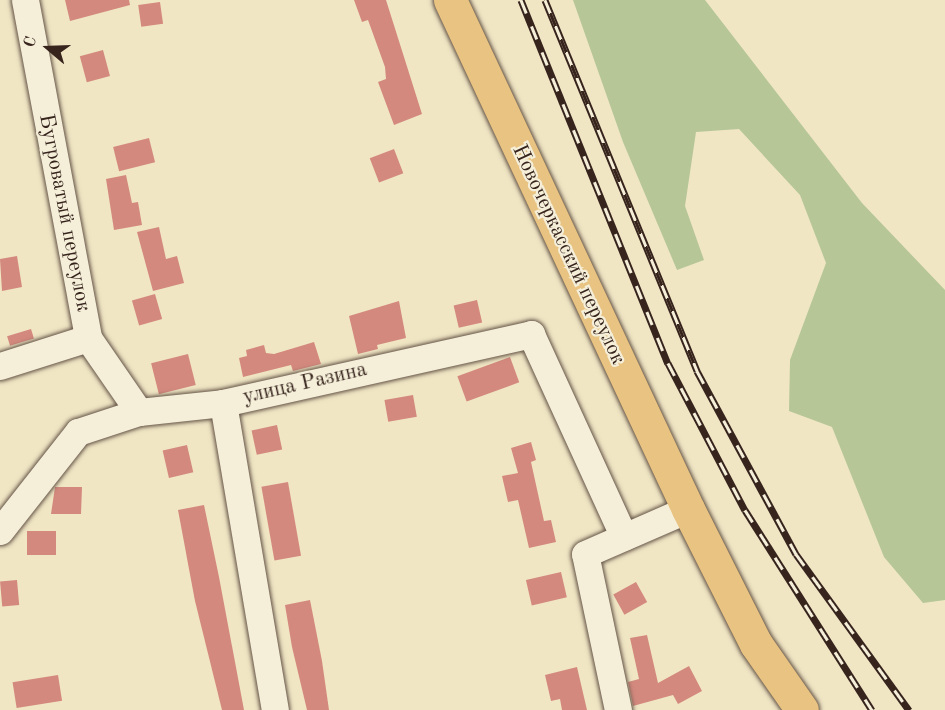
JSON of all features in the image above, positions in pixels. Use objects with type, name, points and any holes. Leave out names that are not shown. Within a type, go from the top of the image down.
[{"type":"main road","name":"Новочеркасский переулок","points":[[450,0],[688,509],[756,644],[802,710]]},
{"type":"street","name":"Бугроватый переулок","points":[[25,0],[88,338],[139,412]]},
{"type":"street","name":"улица Разина","points":[[0,531],[78,432],[139,412],[223,403],[531,334],[624,537]]},
{"type":"street","points":[[0,366],[88,338]]},
{"type":"street","points":[[223,403],[275,710]]},
{"type":"street","points":[[618,710],[585,554],[688,509]]},
{"type":"green space","points":[[573,0],[705,0],[862,203],[945,290],[945,600],[923,603],[884,557],[832,427],[789,411],[790,360],[826,263],[800,195],[739,129],[696,132],[685,206],[704,260],[677,270],[623,142]]},
{"type":"building","points":[[65,0],[129,0],[130,5],[70,21]]},
{"type":"building","points":[[354,0],[386,0],[422,114],[394,125],[378,82],[386,79],[385,67],[368,20],[362,22]]},
{"type":"building","points":[[160,2],[163,24],[141,27],[138,5]]},
{"type":"building","points":[[103,50],[110,76],[87,82],[80,56]]},
{"type":"building","points":[[149,138],[155,162],[119,171],[113,147]]},
{"type":"building","points":[[394,149],[403,173],[379,183],[370,158]]},
{"type":"building","points":[[126,175],[132,203],[138,202],[142,225],[114,230],[106,179]]},
{"type":"building","points":[[159,227],[166,259],[177,256],[184,283],[153,291],[137,232]]},
{"type":"building","points":[[17,256],[22,287],[2,291],[0,259]]},
{"type":"building","points":[[155,294],[162,319],[139,326],[132,301]]},
{"type":"building","points":[[477,300],[482,322],[459,328],[454,305]]},
{"type":"building","points":[[399,301],[406,338],[377,345],[378,349],[358,354],[349,316]]},
{"type":"building","points":[[31,329],[34,339],[10,346],[7,336]]},
{"type":"building","points":[[314,342],[321,364],[293,371],[291,365],[243,377],[239,358],[247,356],[246,350],[264,345],[266,353],[274,354]]},
{"type":"building","points":[[188,354],[196,385],[159,394],[151,363]]},
{"type":"building","points":[[510,357],[519,382],[467,402],[457,376]]},
{"type":"building","points":[[413,395],[417,417],[388,422],[384,400]]},
{"type":"building","points":[[277,425],[282,449],[257,455],[252,430]]},
{"type":"building","points":[[531,442],[536,460],[531,462],[544,521],[551,520],[556,542],[529,548],[518,500],[508,502],[502,476],[518,473],[511,448]]},
{"type":"building","points":[[187,445],[193,472],[169,478],[163,451]]},
{"type":"building","points":[[288,482],[301,556],[274,561],[261,487]]},
{"type":"building","points":[[55,487],[82,487],[81,514],[51,514]]},
{"type":"building","points":[[204,505],[244,710],[222,710],[195,601],[178,510]]},
{"type":"building","points":[[27,531],[56,531],[56,555],[27,555]]},
{"type":"building","points":[[561,572],[567,597],[532,605],[526,580]]},
{"type":"building","points":[[17,580],[19,605],[2,606],[0,581]]},
{"type":"building","points":[[636,582],[647,602],[624,615],[613,595]]},
{"type":"building","points":[[310,600],[329,710],[307,710],[292,647],[285,605]]},
{"type":"building","points":[[647,635],[658,683],[689,666],[702,691],[678,704],[673,695],[633,706],[628,682],[639,679],[630,638]]},
{"type":"building","points":[[577,667],[587,710],[562,710],[560,699],[551,701],[545,675]]},
{"type":"building","points":[[58,675],[62,701],[17,708],[13,682]]},
{"type":"railway","points":[[521,0],[668,363],[745,510],[872,710]]},
{"type":"railway","points":[[545,0],[697,371],[796,554],[909,710]]}]
